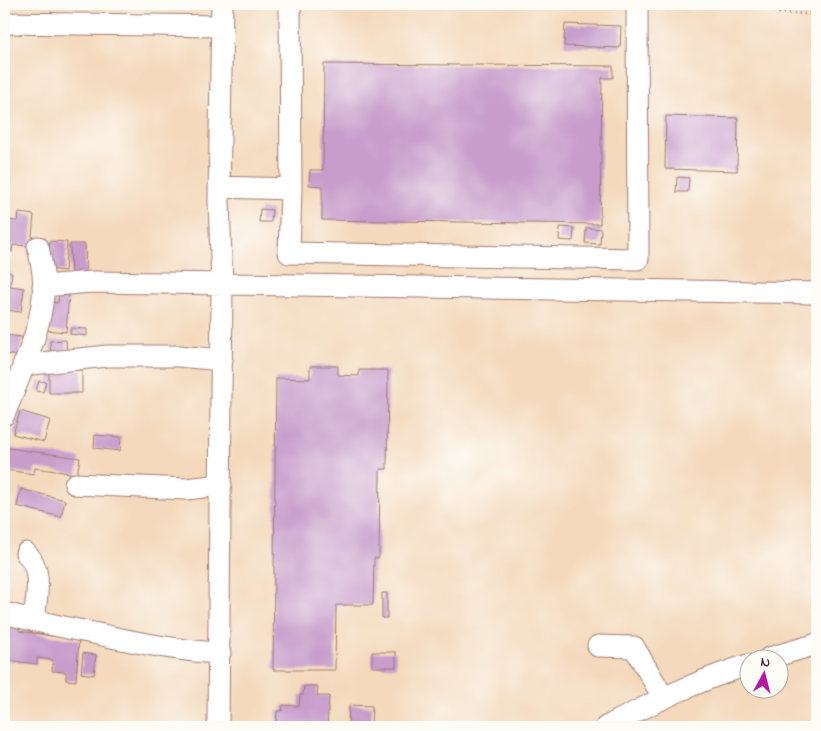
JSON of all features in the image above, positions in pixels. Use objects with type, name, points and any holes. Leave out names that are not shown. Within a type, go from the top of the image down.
[{"type":"street","points":[[218,727],[222,360],[219,186],[222,4]]},
{"type":"street","points":[[290,4],[291,189],[289,253],[638,259],[637,4]]},
{"type":"street","points":[[4,23],[222,26]]},
{"type":"street","points":[[219,186],[291,189]]},
{"type":"street","points":[[4,415],[16,369],[39,319],[44,275],[38,247]]},
{"type":"street","points":[[43,286],[92,282],[817,293]]},
{"type":"street","points":[[16,369],[107,356],[178,356],[222,360]]},
{"type":"street","points":[[76,484],[186,489],[221,485]]},
{"type":"street","points":[[26,553],[33,559],[38,575],[34,621]]},
{"type":"street","points":[[4,613],[135,642],[197,652],[220,653]]},
{"type":"street","points":[[788,652],[817,644]]},
{"type":"street","points":[[598,646],[634,647],[663,697]]},
{"type":"street","points":[[606,727],[663,697],[718,674],[738,668]]},
{"type":"path","points":[[761,4],[779,13],[817,14]]},
{"type":"building","points":[[565,24],[621,26],[620,48],[564,46]]},
{"type":"building","points":[[324,64],[613,66],[613,78],[602,78],[600,224],[322,220],[322,186],[309,185],[310,170],[323,170]]},
{"type":"building","points":[[666,116],[738,118],[737,171],[665,169]]},
{"type":"building","points":[[677,177],[689,178],[688,192],[676,192]]},
{"type":"building","points":[[260,209],[272,210],[271,222],[259,222]]},
{"type":"building","points":[[19,213],[34,215],[31,246],[13,245],[12,252],[4,251],[4,220],[18,221]]},
{"type":"building","points":[[560,227],[574,228],[573,241],[559,240]]},
{"type":"building","points":[[586,228],[601,229],[600,244],[585,243]]},
{"type":"building","points":[[50,241],[67,242],[65,271],[47,269]]},
{"type":"building","points":[[70,244],[85,244],[86,275],[71,276]]},
{"type":"building","points":[[4,272],[12,273],[10,286],[24,288],[21,312],[4,310]]},
{"type":"building","points":[[59,292],[69,293],[66,332],[46,330],[48,302],[58,303]]},
{"type":"building","points":[[71,328],[87,329],[87,336],[70,334]]},
{"type":"building","points":[[4,335],[22,337],[20,356],[4,354]]},
{"type":"building","points":[[66,340],[67,356],[51,357],[50,341]]},
{"type":"building","points":[[310,366],[338,366],[338,375],[359,376],[359,370],[388,370],[387,469],[380,469],[379,558],[374,558],[373,605],[336,605],[335,670],[273,670],[276,378],[310,379]]},
{"type":"building","points":[[49,370],[82,370],[82,393],[49,393]]},
{"type":"building","points":[[39,381],[46,382],[43,392],[36,391]]},
{"type":"building","points":[[20,411],[50,420],[44,442],[13,434]]},
{"type":"building","points":[[95,435],[121,437],[120,451],[94,448]]},
{"type":"building","points":[[8,448],[80,458],[77,474],[35,468],[34,474],[5,470]]},
{"type":"building","points":[[21,489],[65,500],[61,517],[17,506]]},
{"type":"building","points":[[382,593],[387,593],[387,618],[382,618]]},
{"type":"building","points":[[9,623],[20,624],[19,631],[79,640],[76,681],[66,680],[66,672],[52,671],[53,660],[37,658],[37,664],[4,660]]},
{"type":"building","points":[[372,652],[396,652],[396,667],[372,667]]},
{"type":"building","points":[[83,653],[96,655],[94,675],[81,673]]},
{"type":"building","points":[[304,686],[318,686],[317,696],[329,696],[327,727],[276,727],[277,711],[282,711],[283,705],[299,706],[300,695],[303,695]]},
{"type":"building","points":[[349,705],[372,706],[371,727],[348,727]]}]
